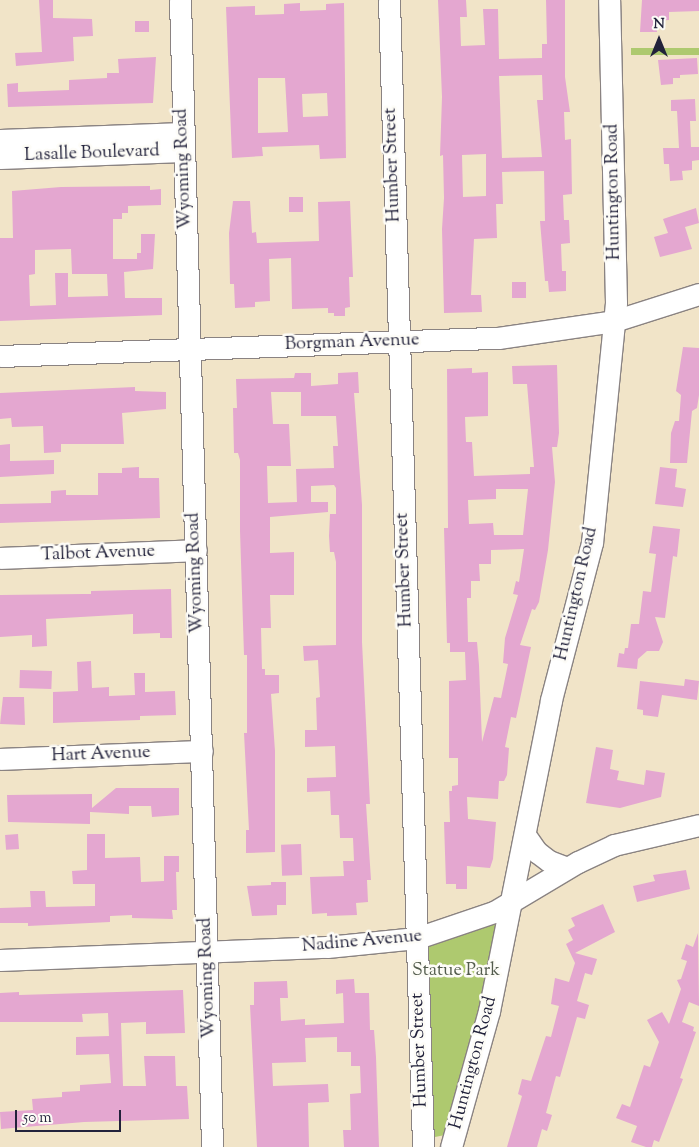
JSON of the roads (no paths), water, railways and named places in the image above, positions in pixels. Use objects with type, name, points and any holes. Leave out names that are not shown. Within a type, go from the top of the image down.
[{"type":"street","name":"Wyoming Road","points":[[180,0],[212,1147]]},
{"type":"street","name":"Humber Street","points":[[388,0],[423,1144],[450,1147]]},
{"type":"street","name":"Huntington Road","points":[[450,1147],[489,1011],[526,835],[551,700],[592,543],[614,320],[616,209],[609,0]]},
{"type":"street","name":"Lasalle Boulevard","points":[[0,140],[183,142]]},
{"type":"street","name":"Lasalle Boulevard","points":[[0,158],[183,142]]},
{"type":"street","name":"Borgman Avenue","points":[[0,356],[498,338],[614,320],[699,294]]},
{"type":"street","name":"Talbot Avenue","points":[[0,558],[196,550]]},
{"type":"street","name":"Hart Avenue","points":[[0,759],[202,751]]},
{"type":"street","name":"Nadine Avenue","points":[[0,960],[208,952],[417,938],[471,922],[567,868],[614,845],[699,824]]},
{"type":"street","points":[[526,835],[543,857],[567,868]]},
{"type":"park label","name":"Statue Park","points":[[456,971]]}]
